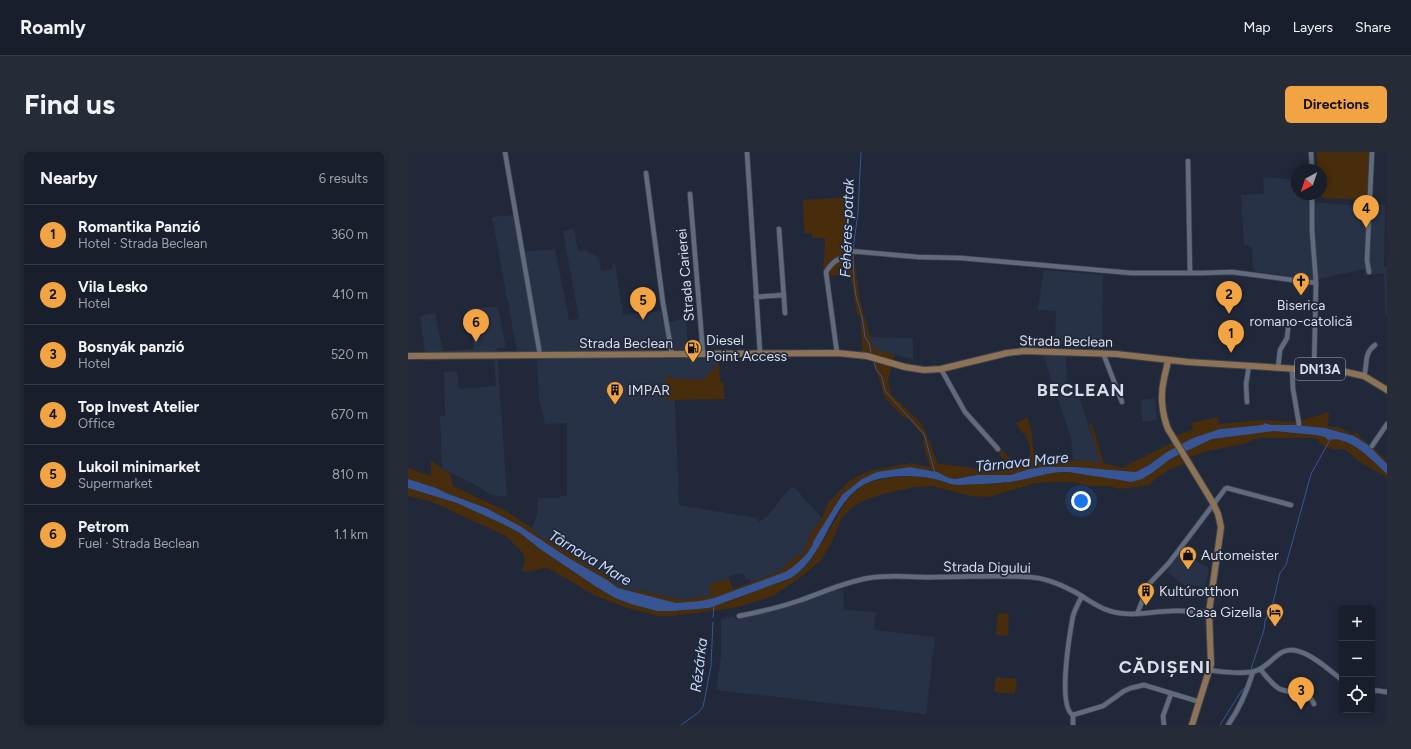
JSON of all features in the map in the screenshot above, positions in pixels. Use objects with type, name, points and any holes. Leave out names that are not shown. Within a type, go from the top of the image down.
[{"type":"main road","name":"Strada Beclean","points":[[408,356],[837,353],[867,356],[913,369],[924,370],[941,369],[1018,351],[1103,353],[1141,356],[1168,361],[1346,372],[1364,376],[1387,390]]},
{"type":"main road","points":[[1168,361],[1163,381],[1163,409],[1166,424],[1213,503],[1220,519],[1221,531],[1209,612],[1211,659],[1200,702],[1192,725]]},
{"type":"street","points":[[505,152],[540,355]]},
{"type":"street","points":[[747,152],[760,353]]},
{"type":"street","points":[[1312,152],[1312,164]]},
{"type":"street","points":[[1369,272],[1367,260],[1372,152]]},
{"type":"street","points":[[1188,161],[1190,273]]},
{"type":"street","points":[[646,173],[663,303],[672,354]]},
{"type":"street","name":"Strada Carierei","points":[[690,194],[703,353]]},
{"type":"street","points":[[1312,200],[1312,230],[1316,283],[1314,369]]},
{"type":"street","points":[[779,228],[785,313]]},
{"type":"street","points":[[837,353],[826,272],[836,260],[846,257],[850,251],[918,257],[961,258],[1120,273],[1232,272],[1316,283]]},
{"type":"street","points":[[756,297],[784,295]]},
{"type":"street","points":[[1278,368],[1280,350],[1287,338],[1288,329]]},
{"type":"street","points":[[1364,376],[1368,352],[1376,345]]},
{"type":"street","points":[[1103,353],[1122,402]]},
{"type":"street","points":[[1247,402],[1246,384],[1249,366]]},
{"type":"street","points":[[1292,368],[1293,389],[1299,424]]},
{"type":"street","points":[[941,369],[965,412],[998,449]]},
{"type":"street","points":[[1372,446],[1387,424]]},
{"type":"street","points":[[1137,614],[1149,584],[1169,563],[1225,489],[1228,488],[1291,505]]},
{"type":"street","name":"Strada Digului","points":[[739,616],[782,607],[830,589],[862,580],[885,576],[1008,576],[1042,579],[1064,587],[1096,605],[1108,610],[1123,613],[1137,614],[1172,611],[1209,612]]},
{"type":"street","points":[[1073,715],[1068,711],[1066,703],[1065,674],[1074,614],[1082,596]]},
{"type":"street","points":[[1209,670],[1220,672],[1253,672],[1260,669],[1281,652],[1291,650],[1299,651],[1314,659],[1339,678]]},
{"type":"street","points":[[1260,669],[1278,688],[1301,692],[1310,697],[1314,704]]},
{"type":"street","points":[[1228,725],[1245,697],[1253,672]]},
{"type":"street","points":[[1073,715],[1103,706],[1124,691],[1136,686],[1144,685],[1200,702]]},
{"type":"street","points":[[1375,690],[1387,692]]},
{"type":"street","points":[[1164,725],[1163,716],[1171,694]]},
{"type":"street","points":[[1073,715],[1073,725]]},
{"type":"shaded area","points":[[1317,152],[1370,152],[1369,200],[1327,198],[1327,164],[1317,164]]},
{"type":"shaded area","points":[[1263,177],[1291,179],[1291,200],[1310,200],[1310,202],[1357,206],[1358,203],[1385,205],[1384,267],[1387,267],[1387,315],[1385,315],[1384,273],[1364,276],[1365,269],[1313,280],[1254,271],[1251,246],[1244,245],[1241,195],[1264,194]]},
{"type":"shaded area","points":[[852,197],[847,251],[860,255],[854,256],[860,300],[873,348],[895,355],[888,380],[891,394],[922,424],[938,464],[977,469],[1012,468],[998,453],[1002,450],[1014,462],[1030,456],[1030,446],[1025,433],[1022,433],[1016,423],[1027,417],[1031,429],[1035,462],[1085,461],[1101,463],[1089,425],[1092,424],[1104,463],[1122,468],[1178,440],[1176,435],[1193,430],[1191,423],[1218,417],[1219,424],[1264,420],[1296,422],[1329,412],[1328,426],[1341,428],[1352,434],[1359,433],[1359,436],[1387,461],[1387,464],[1368,445],[1354,436],[1325,428],[1295,425],[1271,425],[1267,423],[1263,425],[1220,429],[1167,452],[1136,472],[1076,467],[1043,467],[1029,469],[1011,475],[977,475],[955,479],[949,478],[937,472],[910,467],[877,472],[862,479],[842,495],[806,555],[793,567],[785,572],[714,598],[676,603],[618,588],[520,526],[486,508],[436,488],[408,479],[408,468],[431,476],[431,460],[442,469],[450,473],[453,486],[506,511],[532,528],[540,537],[558,545],[590,567],[601,571],[616,585],[634,591],[638,590],[681,600],[712,595],[709,586],[712,583],[729,579],[733,589],[780,571],[798,554],[802,556],[811,533],[822,518],[828,503],[848,482],[859,475],[873,470],[911,463],[930,467],[923,444],[924,438],[909,419],[902,416],[885,398],[873,361],[863,358],[860,315],[857,315],[850,274],[823,277],[825,238],[812,238],[812,233],[804,233],[803,200]]},
{"type":"shaded area","points":[[514,215],[524,252],[555,249],[569,320],[579,319],[563,231],[574,229],[578,251],[586,250],[599,258],[601,271],[613,269],[612,264],[615,263],[623,315],[661,311],[662,321],[670,322],[686,319],[689,355],[720,355],[719,363],[705,378],[698,380],[674,379],[668,375],[666,400],[675,400],[679,505],[757,518],[759,522],[768,516],[791,488],[795,488],[822,518],[811,533],[802,556],[798,554],[780,571],[751,582],[750,578],[746,580],[743,573],[728,576],[729,579],[712,583],[712,595],[681,600],[639,590],[634,591],[616,585],[601,571],[590,567],[558,545],[540,537],[532,528],[538,512],[538,498],[556,498],[567,495],[567,423],[545,424],[539,399],[537,357],[518,357],[492,217]]},
{"type":"shaded area","points":[[1044,270],[1103,275],[1102,346],[1055,344],[1056,311],[1038,310]]},
{"type":"shaded area","points":[[498,307],[506,348],[497,348],[507,497],[492,495],[472,483],[442,469],[440,416],[445,415],[444,372],[457,371],[459,389],[496,386],[494,358],[426,361],[420,316],[435,313],[443,351],[474,349],[468,308]]},
{"type":"shaded area","points":[[870,337],[913,338],[913,359],[873,349]]},
{"type":"shaded area","points":[[1043,355],[1066,355],[1067,384],[1077,384],[1077,392],[1102,463],[1073,460],[1071,438]]},
{"type":"shaded area","points":[[719,363],[720,382],[723,382],[725,399],[666,400],[666,377],[668,375],[674,379],[698,380],[705,378]]},
{"type":"shaded area","points":[[1155,398],[1157,420],[1142,422],[1141,400]]},
{"type":"shaded area","points":[[1266,431],[1317,435],[1328,439],[1344,441],[1360,450],[1387,474],[1387,481],[1385,476],[1363,464],[1344,449],[1332,449],[1322,445],[1316,438],[1265,438],[1254,439],[1247,443],[1208,451],[1182,460],[1184,464],[1171,469],[1149,485],[1137,487],[1119,489],[1109,486],[1090,486],[1072,482],[1036,483],[989,497],[970,496],[932,486],[915,487],[883,494],[865,500],[851,508],[841,519],[831,544],[821,560],[801,577],[773,596],[738,607],[673,616],[658,616],[627,608],[594,595],[548,568],[522,571],[525,560],[522,552],[506,536],[430,501],[408,496],[408,488],[457,503],[520,533],[540,549],[615,598],[657,611],[673,611],[709,608],[791,578],[801,571],[810,561],[846,501],[860,487],[873,481],[894,477],[917,476],[935,479],[948,484],[996,484],[1021,480],[1048,473],[1064,472],[1131,481],[1152,473],[1170,459],[1212,439]]},
{"type":"shaded area","name":"Automeister","points":[[1181,552],[1209,568],[1205,587],[1190,585],[1188,588],[1167,572]]},
{"type":"shaded area","points":[[843,590],[844,610],[876,612],[874,630],[935,637],[926,714],[716,690],[721,657],[721,619],[735,616],[735,619],[740,619],[740,617],[817,597],[832,591]]},
{"type":"shaded area","points":[[998,613],[1009,614],[1008,636],[996,635]]},
{"type":"shaded area","points":[[996,677],[1017,679],[1015,694],[994,692]]},
{"type":"water","points":[[1265,423],[1271,425],[1295,425],[1325,428],[1354,436],[1368,445],[1387,464],[1387,474],[1368,456],[1344,441],[1336,439],[1328,440],[1325,437],[1316,435],[1274,431],[1212,439],[1170,459],[1142,479],[1131,482],[1065,472],[990,484],[960,485],[917,476],[886,477],[860,487],[850,496],[841,507],[812,558],[791,578],[709,608],[673,611],[657,611],[615,598],[540,549],[520,533],[457,503],[408,488],[408,479],[436,488],[486,508],[520,526],[618,588],[676,603],[714,598],[785,572],[793,567],[806,555],[842,495],[862,479],[877,472],[910,467],[937,472],[949,478],[955,479],[977,475],[1011,475],[1029,469],[1043,467],[1076,467],[1136,472],[1167,452],[1193,438],[1220,429],[1263,425]]},
{"type":"waterway","name":"Fehéres-patak","points":[[853,250],[858,212],[861,152]]},
{"type":"waterway","name":"Fehéres-patak","points":[[853,253],[856,296],[862,317],[865,337],[869,343],[871,352]]},
{"type":"waterway","name":"Fehéres-patak","points":[[874,362],[876,369],[882,377],[885,391],[924,434],[935,473]]},
{"type":"waterway","points":[[1251,669],[1264,630],[1265,621],[1272,607],[1280,573],[1286,565],[1311,474],[1331,438]]},
{"type":"waterway","name":"Rézárka","points":[[713,617],[714,606]]},
{"type":"waterway","name":"Rézárka","points":[[681,725],[699,712],[703,707],[711,666],[713,622]]},
{"type":"waterway","points":[[1220,725],[1242,690],[1246,687]]},
{"type":"place","name":"Top Invest Atelier","points":[[1366,228]]},
{"type":"place","name":"Biserica romano-catolică","points":[[1301,296]]},
{"type":"place","name":"Vila Lesko","points":[[1229,314]]},
{"type":"place","name":"Lukoil minimarket","points":[[643,320]]},
{"type":"place","name":"Petrom","points":[[476,342]]},
{"type":"place","name":"Romantika Panzió","points":[[1231,353]]},
{"type":"place","name":"Diesel Point Access","points":[[693,363]]},
{"type":"place","name":"IMPAR","points":[[615,405]]},
{"type":"place","name":"Automeister","points":[[1188,570]]},
{"type":"place","name":"Kultúrotthon","points":[[1146,606]]},
{"type":"place","name":"Casa Gizella","points":[[1275,627]]},
{"type":"place","name":"Bosnyák panzió","points":[[1301,710]]},
{"type":"district","name":"BECLEAN","points":[[1081,390]]},
{"type":"district","name":"CĂDIȘENI","points":[[1165,667]]},
{"type":"water label","name":"Târnava Mare","points":[[1022,462]]},
{"type":"water label","name":"Târnava Mare","points":[[590,558]]}]
